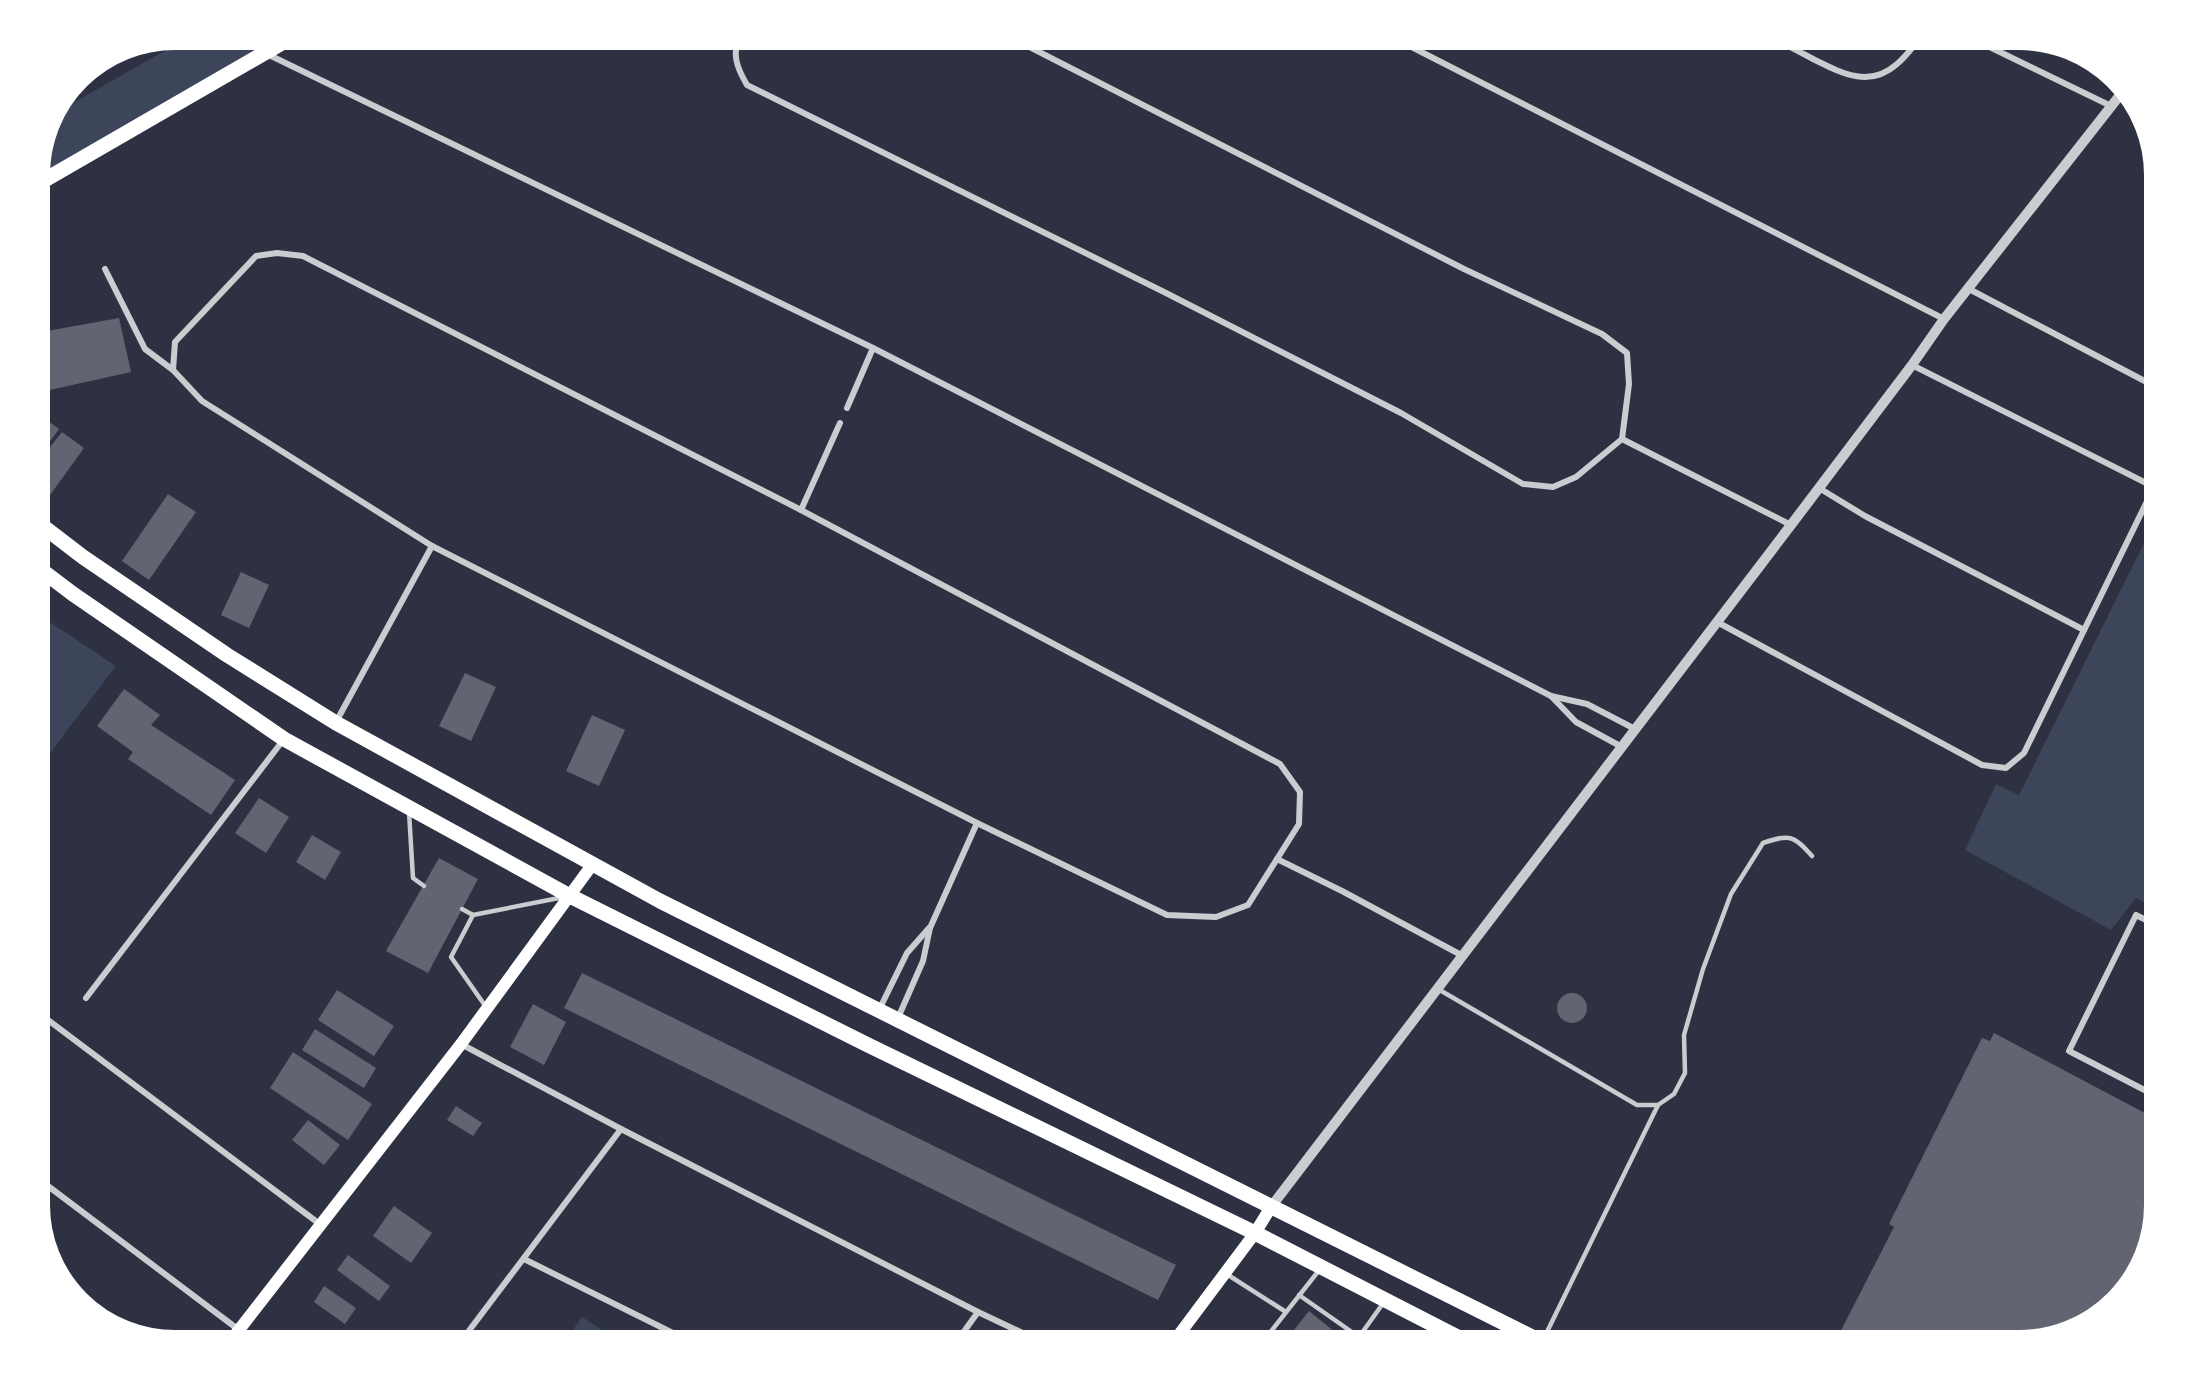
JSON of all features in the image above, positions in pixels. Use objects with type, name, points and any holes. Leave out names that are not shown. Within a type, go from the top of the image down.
[{"type":"main road","points":[[47,179],[275,47]]},
{"type":"main road","points":[[47,529],[83,557],[226,655],[336,723],[592,865],[1526,1334]]},
{"type":"main road","points":[[47,574],[284,739],[570,896],[881,1051],[1256,1233],[1451,1334]]},
{"type":"main road","points":[[236,1334],[461,1044],[592,865]]},
{"type":"main road","points":[[1180,1334],[1256,1233],[1271,1207]]},
{"type":"street","points":[[1410,46],[1944,319]]},
{"type":"street","points":[[1789,46],[1839,72],[1861,78],[1891,69],[1913,46]]},
{"type":"street","points":[[1988,46],[2111,106]]},
{"type":"street","points":[[736,47],[737,68],[747,86],[1146,283],[1401,413],[1523,484],[1553,487],[1576,477],[1622,439],[1629,384],[1627,353],[1602,333],[1464,268],[1029,47]]},
{"type":"street","points":[[265,53],[873,348],[1551,696],[1587,704],[1635,729]]},
{"type":"street","points":[[1271,1207],[1791,525],[1944,319],[2120,95]]},
{"type":"street","points":[[105,269],[145,349],[173,370],[202,401],[432,546],[977,823],[1167,915],[1216,917],[1248,905],[1299,824],[1300,792],[1280,764],[801,510],[303,256],[277,253],[256,256],[175,342],[173,370]]},
{"type":"street","points":[[1969,289],[2148,383]]},
{"type":"street","points":[[848,408],[873,348]]},
{"type":"street","points":[[1912,364],[2148,484]]},
{"type":"street","points":[[801,510],[840,423]]},
{"type":"street","points":[[1622,439],[1791,525]]},
{"type":"street","points":[[1819,488],[1865,516],[2084,630]]},
{"type":"street","points":[[1717,622],[1982,765],[2006,768],[2024,753],[2148,504]]},
{"type":"street","points":[[336,723],[432,546]]},
{"type":"street","points":[[1551,696],[1576,722],[1622,747]]},
{"type":"street","points":[[86,998],[284,739]]},
{"type":"street","points":[[898,1019],[923,961],[930,928],[977,823]]},
{"type":"street","points":[[1277,859],[1342,891],[1462,956]]},
{"type":"street","points":[[2148,921],[2136,915],[2069,1051],[2148,1092]]},
{"type":"street","points":[[879,1010],[907,953],[930,928]]},
{"type":"street","points":[[47,1019],[321,1225]]},
{"type":"street","points":[[461,1044],[621,1129],[1025,1334]]},
{"type":"street","points":[[467,1334],[621,1129]]},
{"type":"street","points":[[47,1185],[239,1330]]},
{"type":"street","points":[[524,1259],[675,1334]]},
{"type":"street","points":[[962,1334],[978,1312]]},
{"type":"lane","points":[[408,807],[412,878],[424,886]]},
{"type":"lane","points":[[1548,1334],[1658,1105],[1674,1094],[1685,1072],[1684,1035],[1703,969],[1731,894],[1763,843],[1782,836],[1800,841],[1812,856]]},
{"type":"lane","points":[[462,909],[473,915],[570,896]]},
{"type":"lane","points":[[473,915],[451,957],[487,1009]]},
{"type":"lane","points":[[1438,989],[1637,1105],[1658,1105]]},
{"type":"lane","points":[[1269,1334],[1322,1267]]},
{"type":"lane","points":[[1225,1274],[1286,1312]]},
{"type":"lane","points":[[1299,1295],[1355,1334]]},
{"type":"lane","points":[[1361,1334],[1385,1300]]},
{"type":"shaded area","points":[[172,47],[268,47],[47,178],[51,142],[56,126],[67,106]]},
{"type":"shaded area","points":[[2148,535],[2148,905],[2136,898],[2111,930],[1965,850],[1996,784],[2019,795]]},
{"type":"shaded area","points":[[47,620],[116,666],[50,753],[47,750]]},
{"type":"shaded area","points":[[582,1317],[608,1334],[570,1334]]},
{"type":"building","points":[[119,318],[131,372],[47,391],[47,331]]},
{"type":"building","points":[[47,420],[59,429],[47,445]]},
{"type":"building","points":[[62,432],[84,448],[47,499],[47,451]]},
{"type":"building","points":[[168,494],[196,512],[149,580],[122,561]]},
{"type":"building","points":[[241,572],[269,585],[249,628],[221,615]]},
{"type":"building","points":[[465,673],[496,687],[471,741],[439,726]]},
{"type":"building","points":[[124,689],[160,715],[151,725],[235,780],[211,815],[128,759],[133,752],[97,726]]},
{"type":"building","points":[[592,715],[625,730],[599,786],[566,771]]},
{"type":"building","points":[[259,798],[289,817],[266,853],[235,833]]},
{"type":"building","points":[[312,835],[341,852],[325,880],[296,862]]},
{"type":"building","points":[[439,858],[478,879],[428,973],[386,951]]},
{"type":"building","points":[[582,973],[1176,1265],[1158,1300],[564,1008]]},
{"type":"building","points":[[337,990],[394,1026],[374,1056],[318,1020]]},
{"type":"building","points":[[1572,993],[1583,997],[1587,1008],[1583,1019],[1572,1023],[1561,1019],[1557,1008],[1561,997]]},
{"type":"building","points":[[533,1004],[566,1022],[544,1065],[510,1047]]},
{"type":"building","points":[[315,1029],[376,1068],[364,1088],[302,1050]]},
{"type":"building","points":[[1994,1033],[2148,1115],[2148,1205],[2143,1238],[2134,1262],[2121,1283],[2097,1307],[2068,1324],[2052,1329],[2019,1334],[1839,1334],[1894,1227],[1889,1224],[1982,1038],[1990,1041]]},
{"type":"building","points":[[293,1052],[372,1104],[348,1140],[270,1088]]},
{"type":"building","points":[[456,1106],[482,1123],[473,1136],[447,1120]]},
{"type":"building","points":[[308,1120],[340,1145],[324,1165],[292,1140]]},
{"type":"building","points":[[394,1206],[432,1233],[411,1263],[373,1236]]},
{"type":"building","points":[[348,1255],[390,1286],[379,1301],[337,1270]]},
{"type":"building","points":[[324,1286],[356,1308],[345,1324],[314,1302]]},
{"type":"building","points":[[1309,1311],[1337,1334],[1291,1334]]}]
